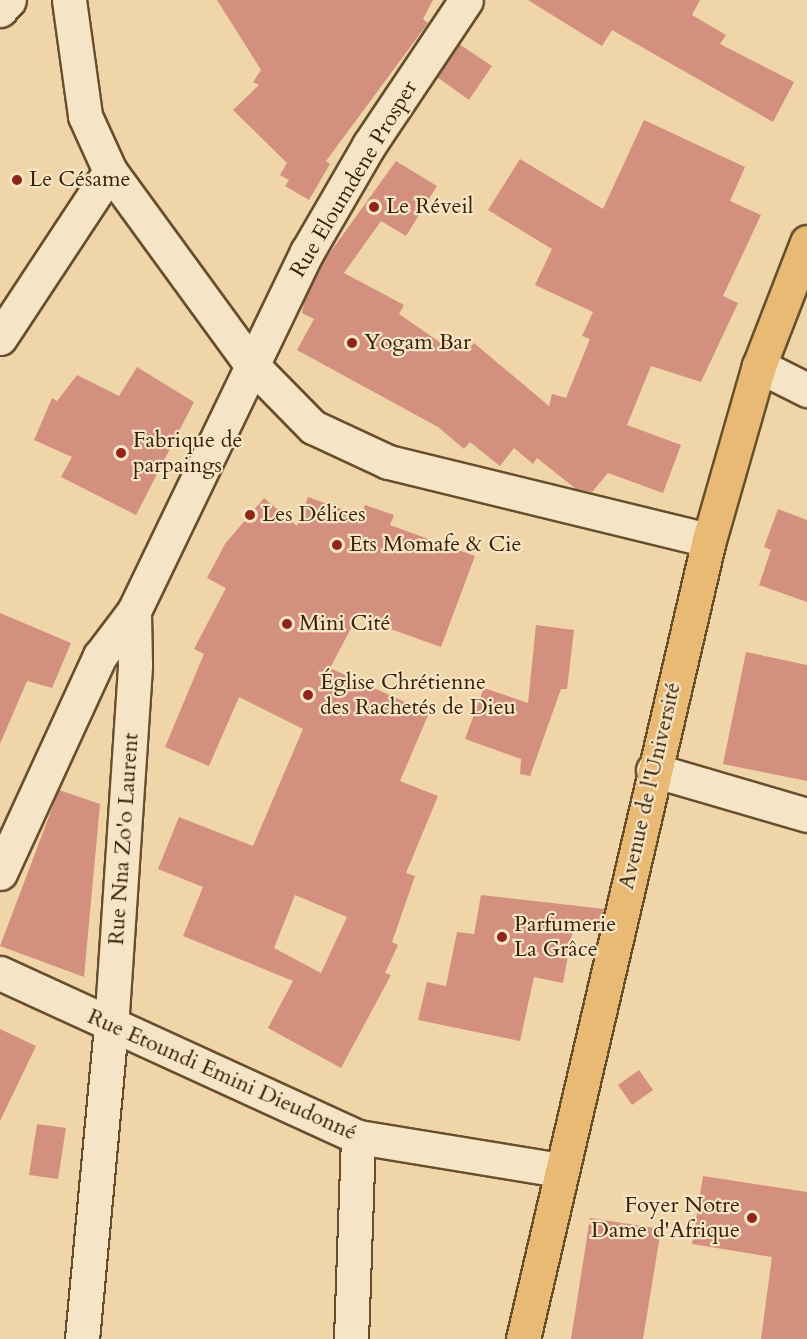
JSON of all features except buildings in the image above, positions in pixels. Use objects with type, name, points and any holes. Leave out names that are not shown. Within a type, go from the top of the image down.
[{"type":"main road","name":"Avenue de l'Université","points":[[523,1339],[559,1170],[709,540],[759,366],[807,242]]},
{"type":"street","points":[[0,10],[9,0]]},
{"type":"street","points":[[69,0],[85,116],[110,171],[250,363],[313,427],[388,462],[709,540]]},
{"type":"street","name":"Rue Eloumdene Prosper","points":[[250,363],[369,145],[466,0]]},
{"type":"street","points":[[0,338],[110,171]]},
{"type":"street","name":"Rue Nna Zo'o Laurent","points":[[82,1339],[111,1028],[135,665],[134,611],[250,363]]},
{"type":"street","points":[[759,366],[807,390]]},
{"type":"street","points":[[0,873],[100,656],[134,611]]},
{"type":"street","points":[[653,770],[807,815]]},
{"type":"street","name":"Rue Etoundi Emini Dieudonné","points":[[0,973],[111,1028],[358,1137],[559,1170]]},
{"type":"street","points":[[351,1339],[358,1137]]},
{"type":"place","name":"Le Césame","points":[[17,180]]},
{"type":"place","name":"Le Réveil","points":[[374,207]]},
{"type":"place","name":"Yogam Bar","points":[[352,343]]},
{"type":"place","name":"Fabrique de parpaings","points":[[121,453]]},
{"type":"place","name":"Les Délices","points":[[250,515]]},
{"type":"place","name":"Ets Momafe & Cie","points":[[337,545]]},
{"type":"place","name":"Mini Cité","points":[[287,624]]},
{"type":"place","name":"Église Chrétienne des Rachetés de Dieu","points":[[308,695]]},
{"type":"place","name":"Parfumerie La Grâce","points":[[502,937]]},
{"type":"place","name":"Foyer Notre Dame d'Afrique","points":[[752,1218]]}]
